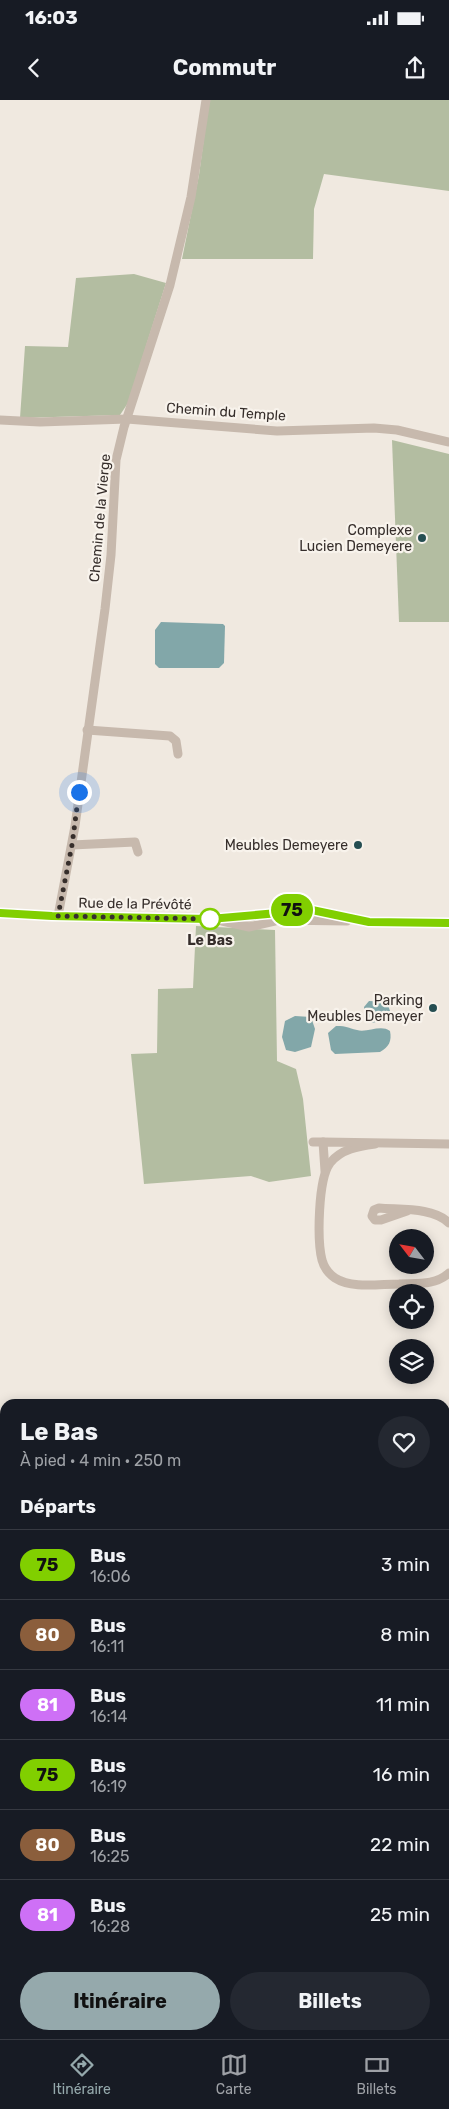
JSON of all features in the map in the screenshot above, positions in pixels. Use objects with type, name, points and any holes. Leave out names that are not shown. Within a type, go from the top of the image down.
[{"type":"street","name":"Chemin de la Vierge","points":[[58,916],[72,845],[110,565],[115,467],[127,420],[170,285],[192,190],[206,100]]},
{"type":"street","name":"Chemin du Temple","points":[[0,420],[40,422],[127,420],[277,431],[390,429],[449,442]]},
{"type":"street","points":[[87,730],[170,736],[176,741],[178,754]]},
{"type":"street","points":[[72,845],[135,842],[138,852]]},
{"type":"street","name":"Rue de la Prévôté","points":[[0,913],[210,919],[249,927],[285,919],[449,923]]},
{"type":"street","points":[[313,1142],[449,1144]]},
{"type":"street","points":[[323,1142],[325,1171],[320,1194],[321,1253],[325,1268],[331,1275],[352,1284],[427,1283],[441,1280],[449,1273]]},
{"type":"street","points":[[325,1171],[331,1162],[342,1152],[375,1144]]},
{"type":"street","points":[[407,1211],[434,1213],[449,1224]]},
{"type":"green space","points":[[209,100],[449,100],[449,191],[324,174],[314,209],[313,259],[182,259],[199,175]]},
{"type":"green space","points":[[134,274],[166,283],[128,403],[120,415],[20,418],[25,346],[68,347],[76,278]]},
{"type":"green space","name":"Complexe Lucien Demeyere","points":[[392,440],[449,454],[449,622],[399,622]]},
{"type":"green space","points":[[196,926],[275,930],[277,1061],[296,1069],[303,1099],[311,1176],[269,1182],[251,1176],[144,1184],[131,1054],[157,1053],[158,989],[193,988]]},
{"type":"water","points":[[161,622],[223,624],[225,626],[224,663],[219,668],[159,668],[155,664],[155,630]]},
{"type":"water","points":[[369,1001],[387,1002],[390,1011],[387,1020],[371,1023],[366,1021],[364,1007]]},
{"type":"water","points":[[295,1016],[311,1017],[315,1029],[311,1047],[295,1052],[286,1050],[282,1037],[285,1021]]},
{"type":"water","points":[[336,1026],[361,1031],[382,1028],[390,1031],[391,1038],[388,1046],[380,1052],[335,1054],[331,1050],[328,1033]]},
{"type":"bus line","name":"75","points":[[0,913],[36,913],[52,916],[210,919],[250,917],[292,910],[312,910],[369,922],[449,923]]},
{"type":"place","name":"Complexe Lucien Demeyere","points":[[422,538]]},
{"type":"place","name":"Meubles Demeyere","points":[[358,845]]},
{"type":"place","name":"Le Bas","points":[[210,919]]},
{"type":"place","name":"Parking Meubles Demeyer","points":[[433,1008]]},
{"type":"route","points":[[79,792],[72,845],[59,903],[58,916],[210,919]]}]
